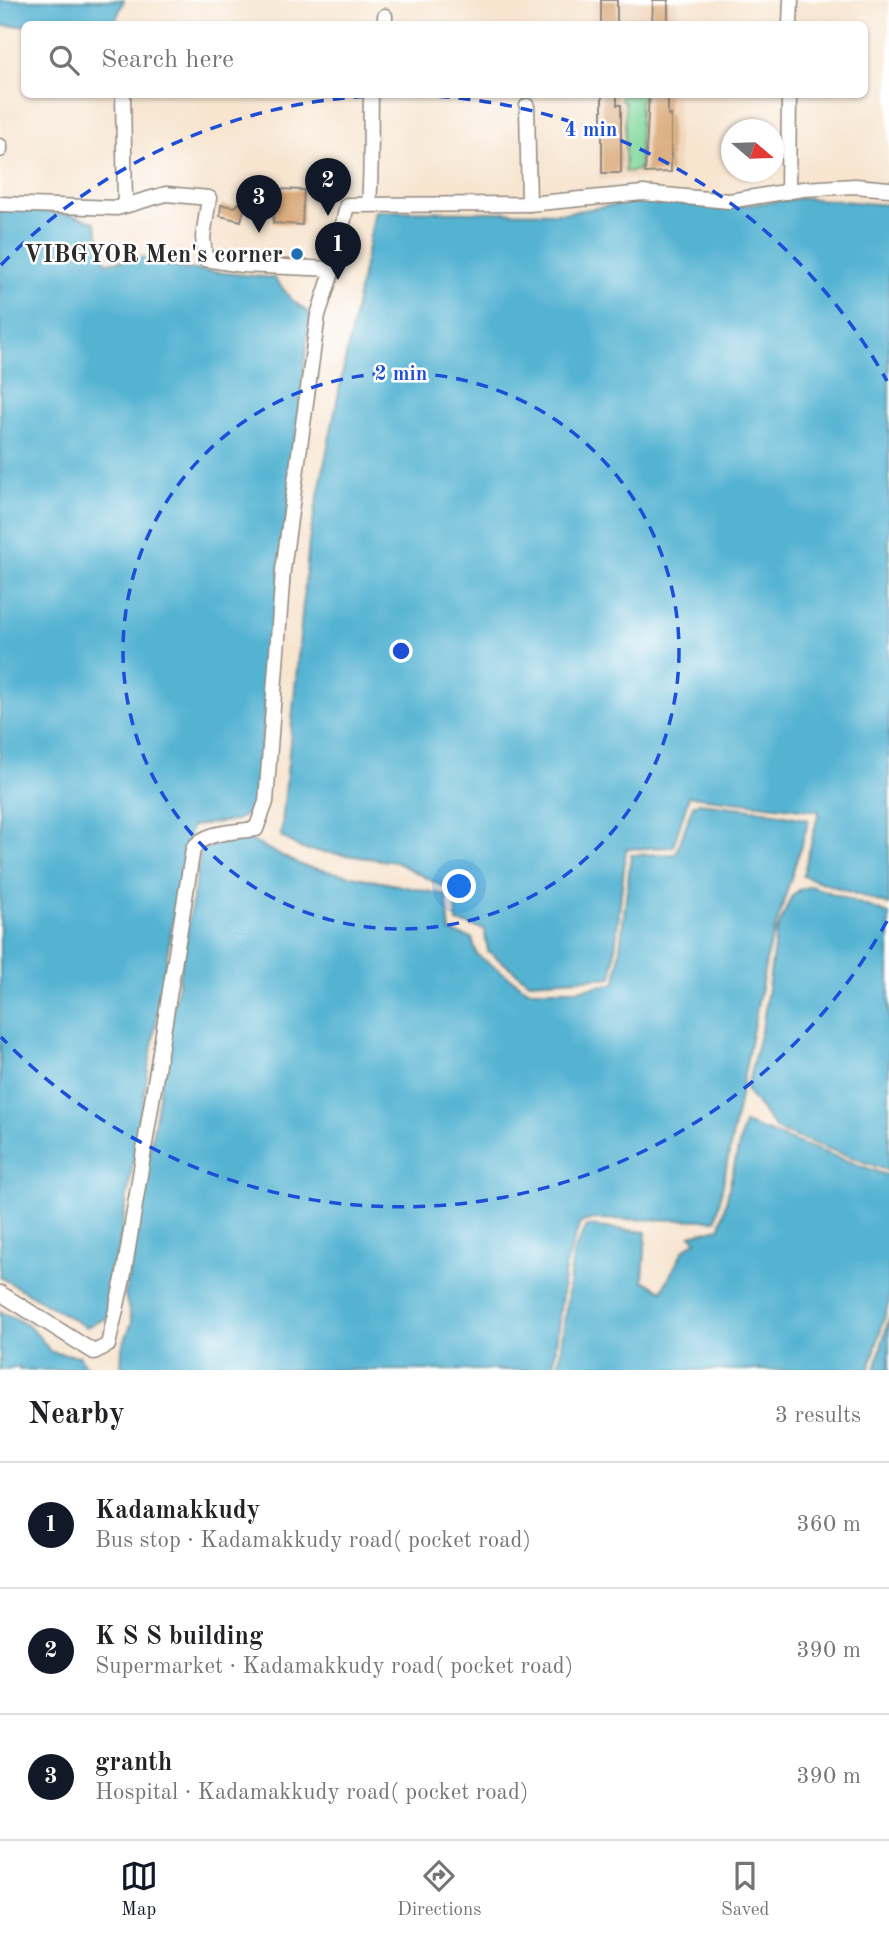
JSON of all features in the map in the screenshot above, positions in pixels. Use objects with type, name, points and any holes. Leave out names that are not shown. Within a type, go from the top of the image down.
[{"type":"street","points":[[790,21],[791,0]]},
{"type":"street","points":[[123,98],[125,205]]},
{"type":"street","points":[[369,204],[373,164],[370,155],[371,98]]},
{"type":"street","points":[[788,192],[789,98]]},
{"type":"street","points":[[527,106],[528,204]]},
{"type":"street","points":[[0,1293],[94,1352],[108,1345],[124,1279],[193,849],[197,842],[207,837],[256,829],[266,802],[283,570],[318,315],[333,269],[347,205],[528,204],[643,193],[729,201],[855,186],[889,189]]},
{"type":"street","points":[[0,204],[117,208],[166,194],[209,198],[203,237],[205,259],[242,265],[333,269]]},
{"type":"shaded area","points":[[594,0],[677,0],[677,21],[595,21]]},
{"type":"shaded area","points":[[597,98],[677,98],[678,177],[599,180]]},
{"type":"green space","points":[[645,98],[640,100],[640,170],[625,172],[625,103],[621,100]]},
{"type":"water","points":[[0,0],[124,0],[115,21],[21,21],[21,26],[0,26]]},
{"type":"water","points":[[804,198],[889,205],[889,905],[803,876],[819,811],[689,796],[673,847],[626,849],[612,977],[529,982],[488,951],[484,929],[457,922],[454,892],[396,862],[302,849],[281,836],[309,541],[375,211],[565,213],[650,199],[721,208]]},
{"type":"water","points":[[0,207],[73,215],[95,222],[106,263],[143,257],[177,268],[274,278],[292,300],[310,314],[254,810],[237,820],[192,826],[185,847],[107,1318],[86,1327],[0,1277]]},
{"type":"water","points":[[699,803],[760,810],[809,820],[768,951],[716,1220],[594,1219],[580,1223],[565,1268],[553,1370],[121,1370],[122,1348],[132,1322],[125,1295],[201,850],[241,836],[303,866],[446,895],[450,932],[472,938],[477,955],[528,990],[576,990],[616,983],[631,855],[676,854],[693,805]]},
{"type":"water","points":[[811,886],[889,914],[889,1171],[777,1130],[746,1090],[763,1023],[776,933],[791,897],[799,890]]},
{"type":"water","points":[[744,1123],[889,1176],[889,1302],[869,1370],[558,1370],[573,1254],[587,1226],[646,1232],[643,1280],[662,1291],[683,1251],[696,1240],[690,1235],[720,1228]]},
{"type":"water","points":[[0,1312],[29,1327],[50,1352],[80,1356],[83,1364],[96,1370],[19,1370],[19,1367],[0,1370]]},
{"type":"water","points":[[889,1318],[889,1370],[875,1370]]},
{"type":"building","points":[[601,0],[617,0],[617,21],[601,21]]},
{"type":"building","points":[[653,0],[668,0],[668,21],[652,21]]},
{"type":"building","points":[[602,98],[617,98],[617,105],[621,105],[621,173],[602,173]]},
{"type":"building","points":[[649,98],[668,98],[668,115],[671,115],[671,172],[645,173]]},
{"type":"building","points":[[275,189],[304,190],[302,225],[273,223]]},
{"type":"building","points":[[239,203],[245,206],[241,221],[220,216],[221,205],[235,207]]},
{"type":"place","name":"K S S building","points":[[328,216]]},
{"type":"place","name":"granth","points":[[259,233]]},
{"type":"place","name":"VIBGYOR Men's corner","points":[[297,254]]},
{"type":"place","name":"Kadamakkudy","points":[[338,280]]}]
